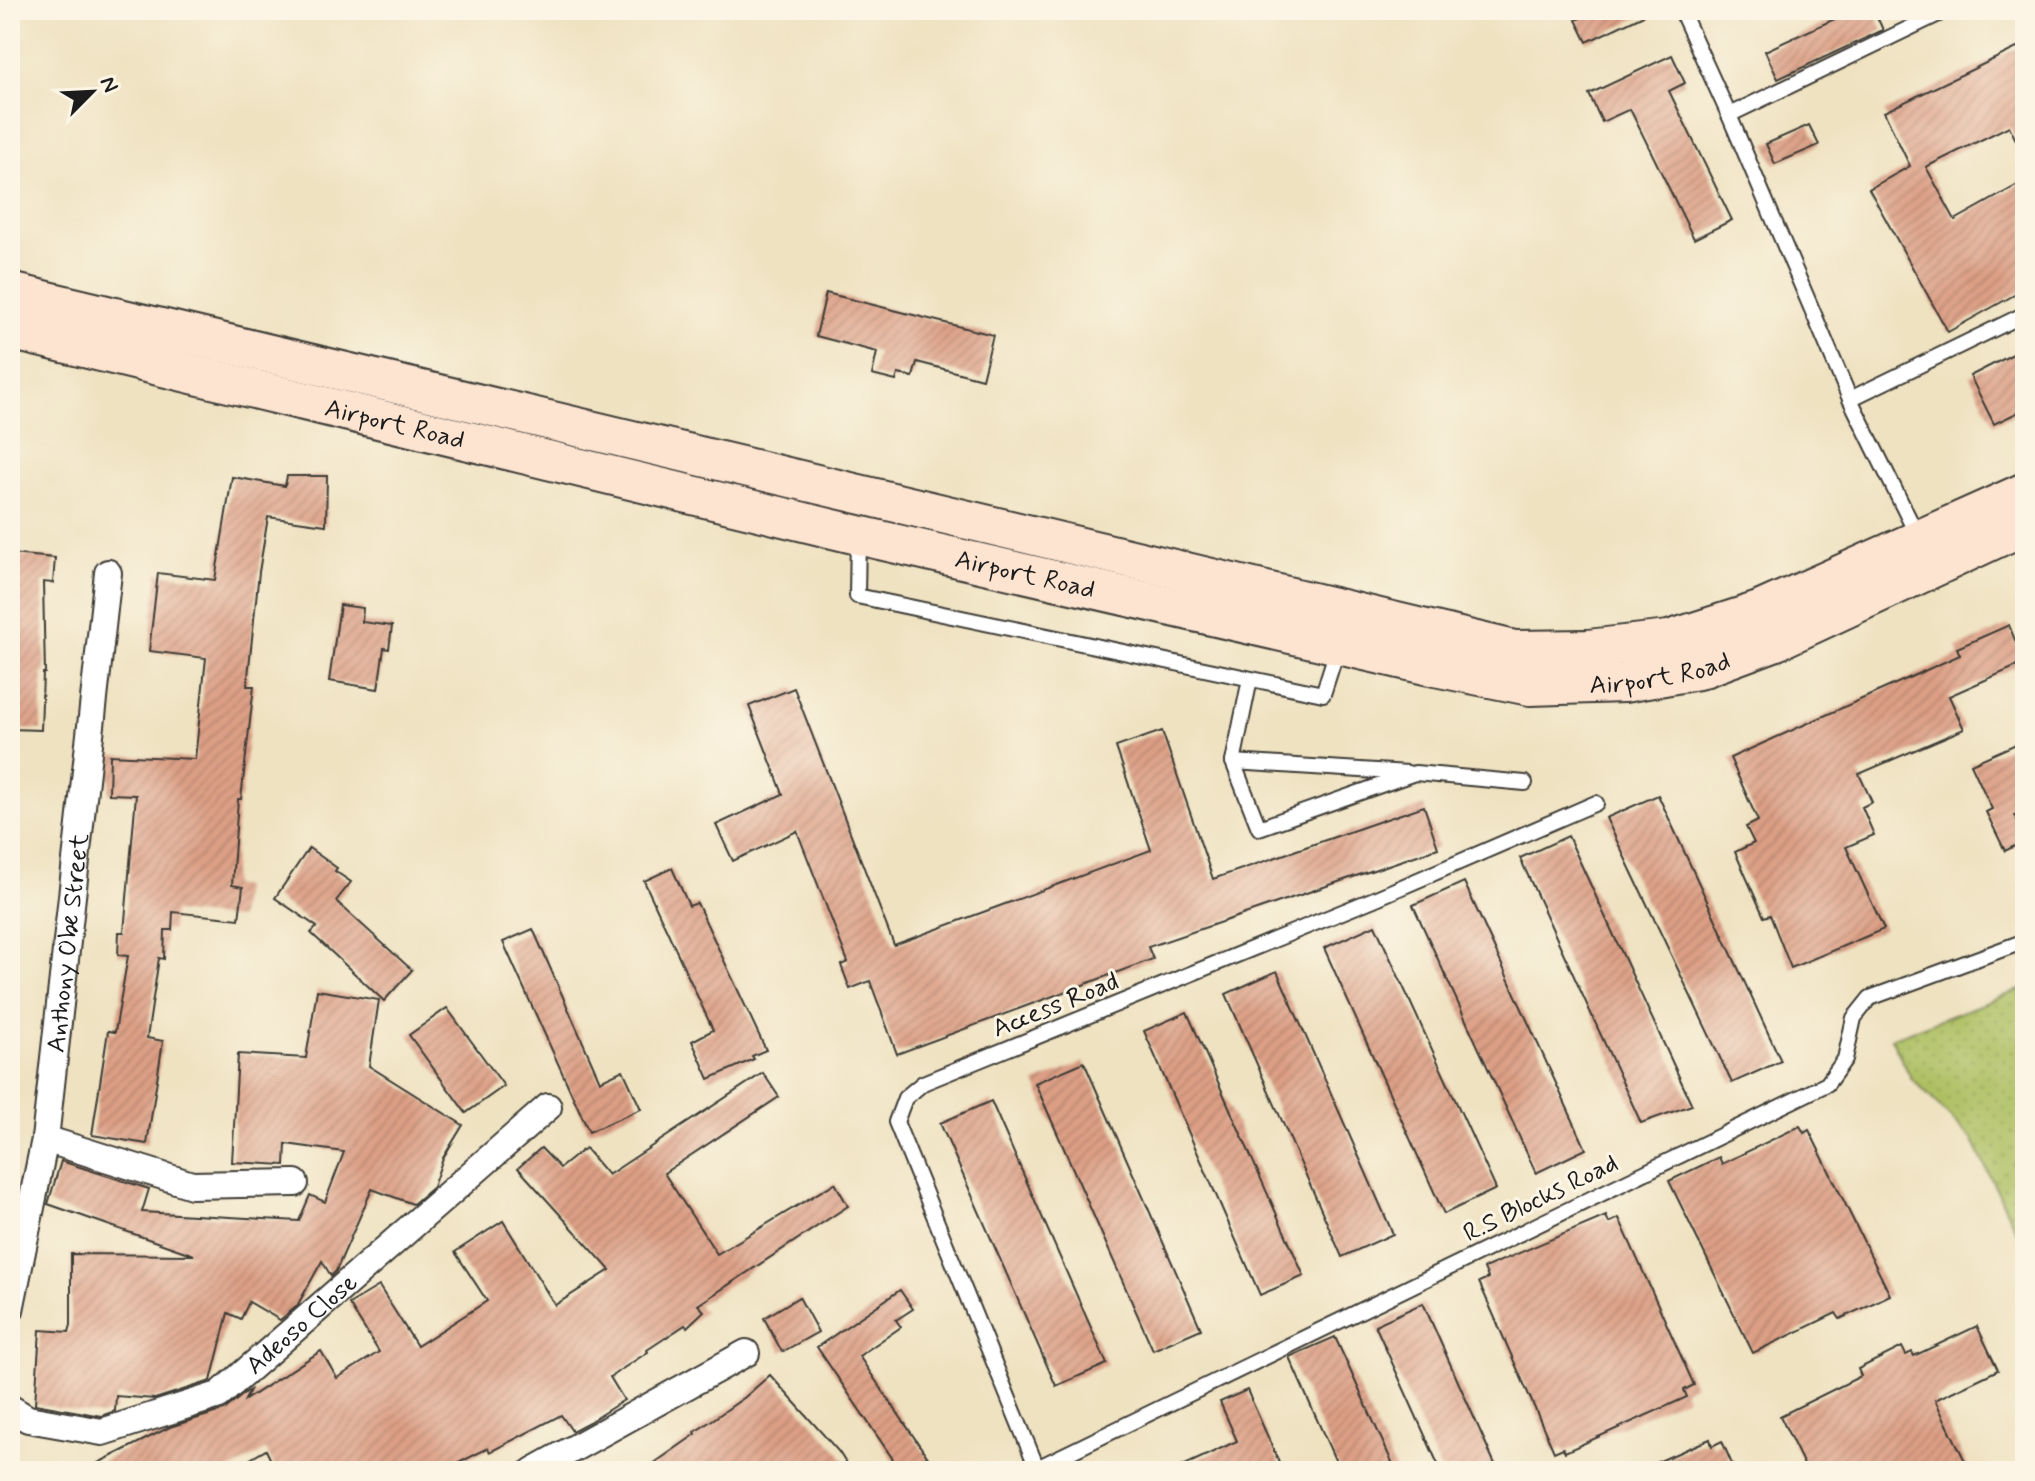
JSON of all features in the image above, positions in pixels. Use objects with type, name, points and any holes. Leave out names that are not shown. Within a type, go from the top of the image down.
[{"type":"main road","name":"Airport Road","points":[[10,292],[1514,650],[1588,649],[1669,640],[1759,611],[2025,492]]},
{"type":"main road","name":"Airport Road","points":[[10,330],[858,535],[1530,686],[1624,683],[1698,670],[1776,641],[2025,525]]},
{"type":"street","name":"Anthony Obe Street","points":[[10,1310],[45,1139],[108,573]]},
{"type":"street","name":"Adeoso Close","points":[[10,1408],[28,1419],[102,1432],[219,1395],[548,1107]]},
{"type":"street","points":[[45,1139],[192,1185],[295,1183]]},
{"type":"street","points":[[533,1471],[746,1353]]},
{"type":"lane","points":[[1681,10],[1850,399],[1919,539]]},
{"type":"lane","points":[[1729,115],[1947,10]]},
{"type":"lane","points":[[1850,399],[2025,314]]},
{"type":"lane","points":[[858,535],[857,596],[1323,694],[1339,645]]},
{"type":"lane","points":[[1250,679],[1233,762],[1259,828],[1415,773]]},
{"type":"lane","points":[[1233,762],[1525,783]]},
{"type":"lane","name":"Access Road","points":[[1036,1469],[896,1122],[905,1098],[923,1083],[1374,899],[1596,803]]},
{"type":"lane","name":"R.S Blocks Road","points":[[1036,1469],[1827,1084],[1845,1059],[1854,1018],[1870,998],[2025,941]]},
{"type":"green space","points":[[2025,988],[2025,1249],[1972,1139],[1911,1078],[1891,1038]]},
{"type":"building","points":[[1597,10],[1654,10],[1587,42],[1576,20]]},
{"type":"building","points":[[1854,10],[1874,10],[1883,30],[1778,79],[1765,51]]},
{"type":"building","points":[[2025,44],[2025,158],[2009,126],[1926,167],[1955,220],[2025,181],[2025,289],[1948,332],[1869,189],[1910,166],[1884,112]]},
{"type":"building","points":[[1672,55],[1685,83],[1669,91],[1732,220],[1694,239],[1630,109],[1602,122],[1589,94]]},
{"type":"building","points":[[1809,125],[1819,145],[1775,164],[1766,144]]},
{"type":"building","points":[[826,293],[993,335],[982,379],[917,362],[913,377],[898,374],[896,381],[872,375],[877,352],[816,336]]},
{"type":"building","points":[[2025,348],[2025,409],[1994,424],[1970,376]]},
{"type":"building","points":[[287,476],[327,476],[326,525],[268,517],[247,686],[254,686],[241,799],[238,799],[232,885],[243,887],[239,919],[173,912],[172,930],[165,930],[164,959],[159,958],[147,1038],[163,1041],[147,1144],[92,1135],[108,1031],[115,1032],[128,956],[118,955],[119,932],[124,932],[136,795],[109,794],[110,755],[195,759],[206,658],[149,651],[158,573],[215,580],[232,477],[285,486]]},
{"type":"building","points":[[10,554],[55,558],[53,583],[43,582],[45,673],[41,730],[10,729]]},
{"type":"building","points":[[340,605],[363,608],[362,622],[392,626],[389,649],[384,648],[378,689],[329,681]]},
{"type":"building","points":[[2009,625],[2024,663],[1949,696],[1964,729],[1859,774],[1872,802],[1862,807],[1874,835],[1846,847],[1884,929],[1791,968],[1770,915],[1764,917],[1735,852],[1754,843],[1746,827],[1758,821],[1730,758],[1960,655],[1957,648]]},
{"type":"building","points":[[794,688],[894,945],[1151,850],[1116,747],[1162,731],[1213,879],[1424,806],[1438,848],[1148,947],[1153,959],[897,1054],[870,981],[850,989],[841,965],[848,962],[797,831],[733,861],[716,825],[783,794],[749,706]]},
{"type":"building","points":[[2025,740],[2025,811],[2015,816],[2025,841],[2005,851],[1986,812],[1992,809],[1971,764]]},
{"type":"building","points":[[1658,795],[1781,1061],[1732,1083],[1606,818]]},
{"type":"building","points":[[1568,836],[1692,1105],[1641,1123],[1520,858]]},
{"type":"building","points":[[309,848],[351,882],[336,901],[412,970],[384,1001],[311,933],[317,927],[275,898]]},
{"type":"building","points":[[672,868],[689,906],[697,903],[766,1050],[752,1056],[754,1059],[709,1079],[692,1041],[713,1030],[644,881]]},
{"type":"building","points":[[1464,882],[1586,1149],[1536,1173],[1413,905]]},
{"type":"building","points":[[1375,925],[1496,1189],[1444,1214],[1324,948]]},
{"type":"building","points":[[533,929],[600,1081],[623,1070],[641,1109],[589,1132],[503,942]]},
{"type":"building","points":[[1277,971],[1393,1234],[1342,1257],[1226,994]]},
{"type":"building","points":[[317,990],[379,1000],[369,1066],[463,1125],[443,1158],[433,1187],[413,1204],[372,1189],[336,1271],[331,1276],[322,1261],[297,1306],[280,1320],[249,1302],[241,1319],[228,1313],[211,1381],[155,1399],[116,1396],[115,1411],[101,1416],[35,1404],[40,1330],[69,1332],[71,1325],[71,1254],[194,1255],[48,1204],[61,1161],[149,1189],[142,1212],[299,1221],[310,1195],[325,1202],[344,1152],[286,1144],[285,1165],[232,1162],[238,1054],[306,1058]]},
{"type":"building","points":[[447,1008],[504,1086],[466,1113],[409,1035]]},
{"type":"building","points":[[1187,1012],[1304,1276],[1260,1295],[1144,1031]]},
{"type":"building","points":[[1084,1062],[1201,1329],[1153,1350],[1035,1083]]},
{"type":"building","points":[[763,1073],[779,1097],[664,1173],[717,1254],[835,1183],[848,1206],[698,1305],[704,1311],[687,1327],[685,1325],[610,1377],[624,1400],[589,1422],[572,1431],[561,1415],[490,1452],[488,1448],[443,1471],[276,1471],[266,1450],[229,1471],[82,1471],[170,1427],[224,1410],[250,1390],[245,1400],[321,1351],[337,1378],[379,1352],[349,1304],[379,1286],[417,1346],[487,1301],[455,1252],[503,1221],[555,1305],[610,1270],[518,1168],[541,1148],[560,1168],[585,1148],[608,1175]]},
{"type":"building","points":[[991,1101],[1107,1364],[1056,1386],[940,1123]]},
{"type":"building","points":[[1800,1126],[1804,1133],[1809,1130],[1890,1295],[1840,1319],[1836,1313],[1753,1353],[1669,1181],[1719,1157],[1722,1164]]},
{"type":"building","points":[[1606,1216],[1609,1223],[1619,1218],[1694,1385],[1684,1390],[1687,1397],[1565,1452],[1563,1448],[1554,1452],[1479,1282],[1488,1278],[1484,1268]]},
{"type":"building","points":[[900,1290],[913,1309],[896,1320],[901,1327],[859,1356],[937,1471],[901,1471],[817,1347]]},
{"type":"building","points":[[799,1297],[818,1332],[782,1352],[764,1318]]},
{"type":"building","points":[[1423,1303],[1498,1471],[1441,1471],[1375,1325]]},
{"type":"building","points":[[1977,1326],[1998,1370],[1935,1400],[1970,1471],[1807,1471],[1780,1416],[1861,1376],[1858,1369],[1902,1347],[1906,1355],[1912,1352],[1914,1356]]},
{"type":"building","points":[[1335,1337],[1396,1471],[1340,1471],[1289,1357]]},
{"type":"building","points":[[770,1375],[839,1452],[851,1471],[643,1471],[745,1397]]},
{"type":"building","points":[[1247,1390],[1283,1471],[1172,1471],[1237,1441],[1220,1402]]},
{"type":"building","points":[[1710,1439],[1712,1446],[1722,1441],[1735,1471],[1637,1471]]}]
